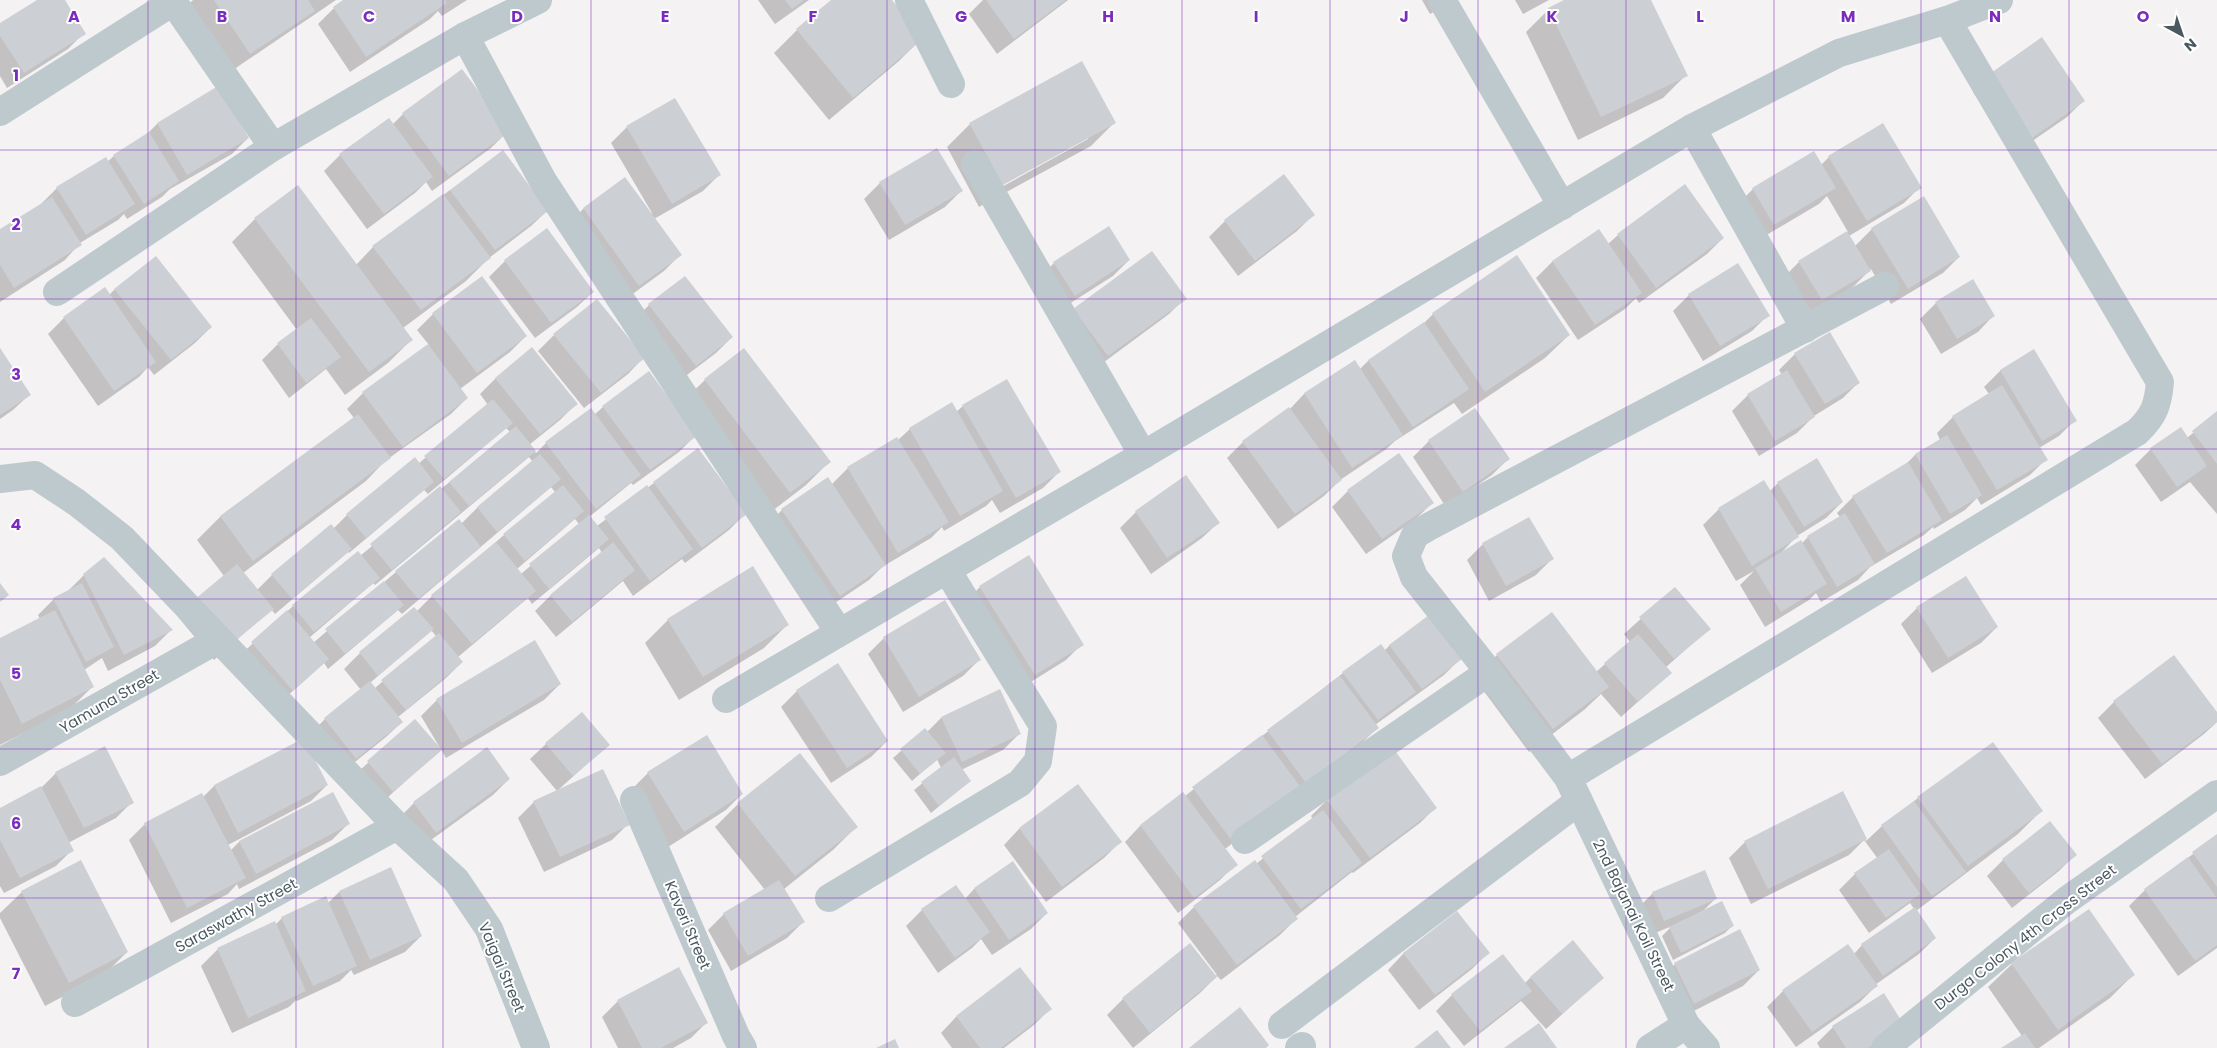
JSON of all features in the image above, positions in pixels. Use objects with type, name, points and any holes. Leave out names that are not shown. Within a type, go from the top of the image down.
[{"type":"street","points":[[57,292],[273,147],[465,36],[538,0]]},
{"type":"street","points":[[1442,0],[1562,206]]},
{"type":"street","points":[[726,699],[1143,455],[1692,128],[1839,53],[1947,20],[1999,0]]},
{"type":"street","points":[[0,112],[173,1],[273,147]]},
{"type":"street","points":[[909,1],[951,84]]},
{"type":"street","points":[[1282,1025],[1574,789],[2137,432],[2149,420],[2158,402],[2160,382],[1947,20]]},
{"type":"street","points":[[465,36],[544,181],[839,632]]},
{"type":"street","points":[[1692,128],[1805,329]]},
{"type":"street","points":[[975,164],[1143,455]]},
{"type":"street","name":"2nd Bajanai Koil Street","points":[[1706,1048],[1686,1025],[1574,789],[1489,672],[1414,577],[1406,556],[1415,535],[1885,286]]},
{"type":"street","name":"Vaigai Street","points":[[0,478],[36,475],[76,502],[122,538],[396,826],[456,880],[489,929],[536,1048]]},
{"type":"street","points":[[829,898],[1020,783],[1038,761],[1042,726],[947,570]]},
{"type":"street","name":"Yamuna Street","points":[[0,762],[217,640]]},
{"type":"street","points":[[1244,840],[1489,672]]},
{"type":"street","name":"Durga Colony 4th Cross Street","points":[[1885,1048],[2067,900],[2217,794]]},
{"type":"street","name":"Kaveri Street","points":[[634,800],[736,1036],[743,1048]]},
{"type":"street","name":"Saraswathy Street","points":[[75,1003],[396,826]]},
{"type":"street","points":[[1650,1048],[1686,1025]]},
{"type":"building","points":[[37,0],[65,0],[86,34],[24,73],[0,36],[0,23]]},
{"type":"building","points":[[214,0],[308,0],[315,11],[250,54]]},
{"type":"building","points":[[343,0],[445,0],[447,3],[366,57],[333,7]]},
{"type":"building","points":[[785,0],[804,0],[792,9]]},
{"type":"building","points":[[831,0],[892,0],[924,38],[853,98],[796,29]]},
{"type":"building","points":[[986,0],[1066,0],[1014,39]]},
{"type":"building","points":[[1564,0],[1651,0],[1688,76],[1601,117],[1548,8]]},
{"type":"building","points":[[2042,37],[2085,101],[2032,138],[1988,75]]},
{"type":"building","points":[[1082,61],[1116,123],[1003,185],[969,123]]},
{"type":"building","points":[[462,69],[509,132],[449,176],[402,113]]},
{"type":"building","points":[[218,86],[249,138],[187,175],[157,123]]},
{"type":"building","points":[[675,98],[721,175],[672,204],[626,126]]},
{"type":"building","points":[[389,118],[433,177],[384,214],[339,154]]},
{"type":"building","points":[[1883,123],[1922,188],[1867,221],[1828,156]]},
{"type":"building","points":[[149,132],[179,181],[144,204],[113,155]]},
{"type":"building","points":[[937,148],[963,191],[905,225],[879,182]]},
{"type":"building","points":[[503,150],[548,211],[495,250],[450,190]]},
{"type":"building","points":[[1814,151],[1836,188],[1774,225],[1752,188]]},
{"type":"building","points":[[106,157],[135,204],[86,235],[56,187]]},
{"type":"building","points":[[1284,174],[1315,215],[1255,261],[1224,220]]},
{"type":"building","points":[[625,177],[682,255],[639,286],[583,208]]},
{"type":"building","points":[[1685,184],[1724,238],[1656,288],[1617,234]]},
{"type":"building","points":[[298,185],[413,340],[369,372],[254,218]]},
{"type":"building","points":[[443,194],[491,258],[421,310],[372,246]]},
{"type":"building","points":[[1924,196],[1960,257],[1908,289],[1871,228]]},
{"type":"building","points":[[52,197],[82,245],[14,288],[0,265],[0,229]]},
{"type":"building","points":[[1109,226],[1130,260],[1075,296],[1053,262]]},
{"type":"building","points":[[547,228],[594,292],[551,323],[504,260]]},
{"type":"building","points":[[1599,229],[1642,293],[1595,325],[1552,261]]},
{"type":"building","points":[[1847,231],[1871,271],[1822,300],[1798,261]]},
{"type":"building","points":[[1152,251],[1187,299],[1108,356],[1073,309]]},
{"type":"building","points":[[1517,255],[1570,335],[1485,392],[1432,313]]},
{"type":"building","points":[[156,256],[212,327],[171,360],[114,289]]},
{"type":"building","points":[[1738,263],[1770,316],[1720,346],[1688,294]]},
{"type":"building","points":[[482,276],[527,336],[477,373],[432,313]]},
{"type":"building","points":[[685,276],[733,337],[696,366],[648,304]]},
{"type":"building","points":[[1973,279],[1995,316],[1957,339],[1935,302]]},
{"type":"building","points":[[105,287],[156,362],[114,391],[63,317]]},
{"type":"building","points":[[597,299],[645,358],[601,393],[553,334]]},
{"type":"building","points":[[311,318],[341,357],[306,383],[277,343]]},
{"type":"building","points":[[1424,322],[1469,389],[1413,427],[1368,360]]},
{"type":"building","points":[[1830,332],[1860,383],[1825,404],[1794,353]]},
{"type":"building","points":[[428,344],[468,398],[403,447],[362,392]]},
{"type":"building","points":[[532,347],[578,404],[540,434],[495,378]]},
{"type":"building","points":[[0,348],[31,395],[0,415]]},
{"type":"building","points":[[744,348],[831,462],[790,493],[704,379]]},
{"type":"building","points":[[2034,349],[2077,421],[2042,441],[2000,370]]},
{"type":"building","points":[[1355,360],[1403,435],[1352,468],[1304,393]]},
{"type":"building","points":[[1787,370],[1815,417],[1775,441],[1747,394]]},
{"type":"building","points":[[649,371],[697,436],[650,470],[602,406]]},
{"type":"building","points":[[1007,379],[1061,472],[1016,498],[962,405]]},
{"type":"building","points":[[2002,385],[2048,460],[1997,490],[1952,416]]},
{"type":"building","points":[[493,399],[513,423],[444,479],[424,456]]},
{"type":"building","points":[[952,402],[1003,491],[960,516],[909,428]]},
{"type":"building","points":[[1289,407],[1342,480],[1295,514],[1242,441]]},
{"type":"building","points":[[591,408],[641,475],[596,509],[545,442]]},
{"type":"building","points":[[1475,408],[1510,459],[1463,492],[1428,440]]},
{"type":"building","points":[[2217,411],[2217,464],[2192,431]]},
{"type":"building","points":[[358,414],[391,458],[253,561],[220,516]]},
{"type":"building","points":[[516,426],[536,451],[469,506],[449,482]]},
{"type":"building","points":[[2181,427],[2207,466],[2177,487],[2150,448]]},
{"type":"building","points":[[1947,435],[1982,495],[1950,514],[1915,454]]},
{"type":"building","points":[[897,437],[949,522],[898,553],[847,467]]},
{"type":"building","points":[[698,448],[747,514],[702,548],[653,482]]},
{"type":"building","points":[[1399,453],[1434,503],[1382,539],[1347,490]]},
{"type":"building","points":[[540,454],[561,479],[497,532],[477,507]]},
{"type":"building","points":[[415,457],[434,482],[366,538],[346,514]]},
{"type":"building","points":[[1817,458],[1843,502],[1804,527],[1777,482]]},
{"type":"building","points":[[1908,462],[1942,520],[1887,553],[1852,496]]},
{"type":"building","points":[[1186,475],[1220,523],[1167,558],[1135,511]]},
{"type":"building","points":[[828,477],[886,565],[840,596],[781,509]]},
{"type":"building","points":[[1764,480],[1799,537],[1752,566],[1718,508]]},
{"type":"building","points":[[563,485],[584,511],[525,561],[503,534]]},
{"type":"building","points":[[647,485],[693,549],[650,581],[604,517]]},
{"type":"building","points":[[440,486],[461,512],[392,570],[370,544]]},
{"type":"building","points":[[1845,513],[1875,564],[1837,587],[1807,536]]},
{"type":"building","points":[[589,515],[609,539],[549,589],[529,564]]},
{"type":"building","points":[[1529,517],[1554,559],[1506,586],[1482,543]]},
{"type":"building","points":[[459,519],[481,547],[418,599],[395,571]]},
{"type":"building","points":[[331,524],[352,549],[292,599],[271,574]]},
{"type":"building","points":[[1801,540],[1827,584],[1781,612],[1755,568]]},
{"type":"building","points":[[496,542],[536,591],[472,644],[431,595]]},
{"type":"building","points":[[613,542],[635,570],[572,622],[550,595]]},
{"type":"building","points":[[358,551],[380,578],[314,632],[292,605]]},
{"type":"building","points":[[1029,555],[1084,645],[1035,675],[979,586]]},
{"type":"building","points":[[104,557],[173,630],[124,655],[83,574]]},
{"type":"building","points":[[237,564],[274,609],[230,645],[194,600]]},
{"type":"building","points":[[753,566],[789,625],[703,677],[667,619]]},
{"type":"building","points":[[1966,576],[1998,627],[1948,658],[1916,607]]},
{"type":"building","points":[[384,581],[404,605],[345,654],[325,629]]},
{"type":"building","points":[[0,583],[9,595],[0,602]]},
{"type":"building","points":[[82,583],[114,647],[86,662],[53,598]]},
{"type":"building","points":[[1675,587],[1711,629],[1674,659],[1639,617]]},
{"type":"building","points":[[945,600],[981,660],[919,697],[883,637]]},
{"type":"building","points":[[414,607],[434,629],[378,676],[359,652]]},
{"type":"building","points":[[55,610],[94,687],[22,724],[0,680],[0,638]]},
{"type":"building","points":[[287,610],[329,659],[293,691],[251,642]]},
{"type":"building","points":[[1552,612],[1609,687],[1553,729],[1496,654]]},
{"type":"building","points":[[1429,615],[1462,659],[1422,689],[1389,645]]},
{"type":"building","points":[[439,633],[463,662],[406,710],[381,680]]},
{"type":"building","points":[[1638,634],[1672,673],[1638,702],[1604,663]]},
{"type":"building","points":[[535,640],[561,684],[462,743],[436,699]]},
{"type":"building","points":[[1381,644],[1416,692],[1378,720],[1342,672]]},
{"type":"building","points":[[2174,655],[2217,712],[2217,722],[2162,764],[2113,701]]},
{"type":"building","points":[[838,663],[888,741],[847,768],[796,690]]},
{"type":"building","points":[[1340,676],[1379,728],[1306,783],[1267,730]]},
{"type":"building","points":[[370,681],[403,722],[356,759],[324,718]]},
{"type":"building","points":[[1000,689],[1021,734],[962,762],[941,717]]},
{"type":"building","points":[[582,712],[610,745],[573,776],[545,743]]},
{"type":"building","points":[[415,719],[442,750],[393,792],[367,761]]},
{"type":"building","points":[[925,728],[946,753],[920,774],[900,749]]},
{"type":"building","points":[[707,735],[743,794],[684,832],[647,772]]},
{"type":"building","points":[[1262,735],[1302,789],[1232,841],[1192,787]]},
{"type":"building","points":[[304,738],[328,785],[238,833],[214,785]]},
{"type":"building","points":[[1993,742],[2043,811],[1968,866],[1917,797]]},
{"type":"building","points":[[105,746],[134,803],[84,828],[55,772]]},
{"type":"building","points":[[487,747],[510,779],[436,833],[413,802]]},
{"type":"building","points":[[1393,748],[1437,808],[1370,858],[1326,799]]},
{"type":"building","points":[[800,753],[858,827],[795,876],[737,803]]},
{"type":"building","points":[[954,757],[971,781],[939,806],[921,782]]},
{"type":"building","points":[[603,769],[630,825],[560,857],[533,801]]},
{"type":"building","points":[[1078,784],[1122,842],[1062,887],[1019,828]]},
{"type":"building","points":[[41,786],[74,851],[20,878],[0,840],[0,808]]},
{"type":"building","points":[[1843,791],[1867,839],[1768,889],[1744,841]]},
{"type":"building","points":[[333,792],[350,824],[256,874],[239,841]]},
{"type":"building","points":[[1183,792],[1238,865],[1194,898],[1140,825]]},
{"type":"building","points":[[202,793],[246,878],[187,908],[144,823]]},
{"type":"building","points":[[1914,801],[1966,872],[1932,896],[1881,825]]},
{"type":"building","points":[[1323,810],[1362,863],[1301,909],[1261,856]]},
{"type":"building","points":[[2050,821],[2077,855],[2029,893],[2002,859]]},
{"type":"building","points":[[2217,834],[2217,887],[2192,852]]},
{"type":"building","points":[[1889,849],[1920,894],[1886,918],[1854,873]]},
{"type":"building","points":[[2188,857],[2217,898],[2217,945],[2195,961],[2144,889]]},
{"type":"building","points":[[81,860],[128,952],[69,983],[21,891]]},
{"type":"building","points":[[1255,860],[1298,919],[1237,965],[1193,906]]},
{"type":"building","points":[[1013,861],[1048,913],[1009,940],[974,888]]},
{"type":"building","points":[[391,867],[422,936],[370,960],[339,891]]},
{"type":"building","points":[[1705,870],[1717,899],[1664,921],[1652,892]]},
{"type":"building","points":[[779,880],[805,922],[748,956],[723,913]]},
{"type":"building","points":[[956,885],[990,932],[955,958],[921,909]]},
{"type":"building","points":[[326,896],[357,966],[313,986],[281,917]]},
{"type":"building","points":[[1722,901],[1734,926],[1681,953],[1669,927]]},
{"type":"building","points":[[1915,907],[1936,938],[1883,976],[1861,944]]},
{"type":"building","points":[[2089,909],[2135,975],[2058,1030],[2011,963]]},
{"type":"building","points":[[1457,911],[1490,953],[1435,995],[1403,953]]},
{"type":"building","points":[[275,921],[306,991],[248,1018],[217,948]]},
{"type":"building","points":[[1740,929],[1760,970],[1694,1004],[1674,963]]},
{"type":"building","points":[[1573,940],[1604,978],[1562,1014],[1530,977]]},
{"type":"building","points":[[1190,943],[1217,977],[1150,1033],[1122,998]]},
{"type":"building","points":[[1848,944],[1878,986],[1812,1032],[1782,990]]},
{"type":"building","points":[[1503,954],[1532,991],[1480,1031],[1451,994]]},
{"type":"building","points":[[679,967],[708,1023],[661,1048],[642,1048],[617,1000]]},
{"type":"building","points":[[1020,967],[1052,1009],[1001,1048],[980,1048],[956,1016]]},
{"type":"building","points":[[1884,993],[1904,1025],[1868,1048],[1846,1048],[1832,1026]]},
{"type":"building","points":[[1240,1007],[1269,1045],[1266,1048],[1189,1048]]},
{"type":"building","points":[[1539,1023],[1557,1048],[1504,1048]]},
{"type":"building","points":[[1437,1030],[1451,1048],[1414,1048]]},
{"type":"building","points":[[2025,1033],[2035,1048],[2001,1048]]},
{"type":"building","points":[[895,1039],[899,1048],[876,1048]]}]
